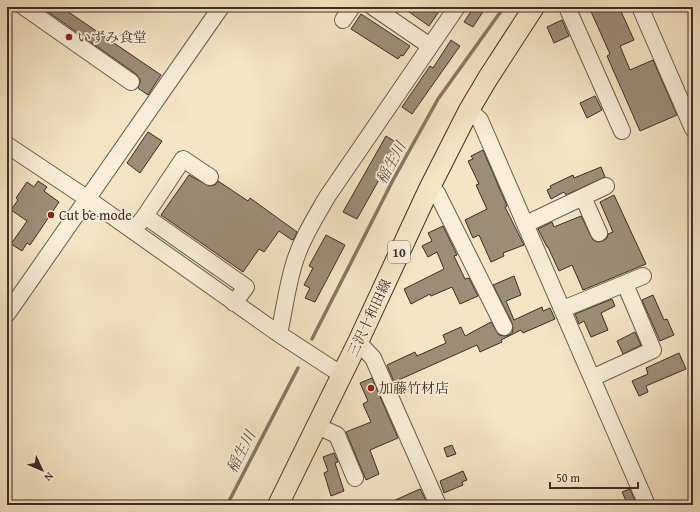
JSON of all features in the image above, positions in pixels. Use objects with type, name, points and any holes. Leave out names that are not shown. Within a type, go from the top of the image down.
[{"type":"main road","name":"三沢十和田線","points":[[278,505],[358,342],[429,189],[469,110],[534,7]]},
{"type":"street","points":[[24,7],[130,82]]},
{"type":"street","points":[[7,314],[221,7]]},
{"type":"street","points":[[373,7],[430,46]]},
{"type":"street","points":[[279,334],[294,264],[304,239],[314,220],[327,197],[457,7]]},
{"type":"street","points":[[567,7],[622,131]]},
{"type":"street","points":[[640,7],[693,130]]},
{"type":"street","points":[[469,110],[480,120],[563,309],[646,505]]},
{"type":"street","points":[[7,145],[88,199],[279,334],[342,375]]},
{"type":"street","points":[[134,231],[183,159],[210,177]]},
{"type":"street","points":[[526,224],[606,186]]},
{"type":"street","points":[[429,189],[438,193],[504,327]]},
{"type":"street","points":[[583,197],[599,233]]},
{"type":"street","points":[[145,216],[246,287],[234,303]]},
{"type":"street","points":[[563,309],[643,276]]},
{"type":"street","points":[[592,378],[653,350],[625,284]]},
{"type":"street","points":[[358,342],[373,358],[438,505]]},
{"type":"street","points":[[317,426],[337,436],[355,478]]},
{"type":"building","points":[[41,7],[61,7],[161,75],[148,95],[138,88],[140,79],[136,74]]},
{"type":"building","points":[[402,7],[442,7],[429,26]]},
{"type":"building","points":[[474,7],[486,7],[473,27],[464,22]]},
{"type":"building","points":[[589,7],[619,7],[634,40],[620,46],[630,70],[653,60],[677,115],[640,131],[607,56],[610,54]]},
{"type":"building","points":[[361,14],[410,46],[403,56],[401,55],[398,59],[351,29]]},
{"type":"building","points":[[562,20],[569,36],[554,43],[547,27]]},
{"type":"building","points":[[451,40],[460,46],[412,114],[402,107],[430,66],[433,68]]},
{"type":"building","points":[[595,96],[602,110],[587,118],[580,103]]},
{"type":"building","points":[[148,132],[162,141],[140,173],[127,163]]},
{"type":"building","points":[[386,136],[399,144],[357,219],[343,212]]},
{"type":"building","points":[[483,150],[507,206],[505,207],[524,245],[503,253],[504,256],[491,262],[479,235],[473,238],[465,220],[487,209],[476,185],[479,184],[468,161],[473,159],[471,156]]},
{"type":"building","points":[[601,167],[605,177],[566,195],[564,192],[551,199],[547,190],[551,188],[550,186],[573,175],[574,178]]},
{"type":"building","points":[[189,175],[209,186],[215,185],[218,181],[248,201],[250,198],[297,232],[294,239],[292,240],[279,231],[264,252],[259,249],[243,272],[161,215]]},
{"type":"building","points":[[38,181],[47,187],[44,191],[59,202],[30,245],[27,243],[22,251],[11,244],[27,221],[11,210],[18,200],[16,198],[27,182],[34,187]]},
{"type":"building","points":[[614,195],[646,264],[583,290],[572,265],[559,271],[538,229],[552,222],[554,227],[581,216],[593,240],[598,242],[603,241],[607,238],[608,234],[613,232],[600,202]]},
{"type":"building","points":[[443,226],[457,255],[454,256],[465,279],[469,278],[478,296],[460,304],[452,287],[431,296],[430,294],[411,304],[404,289],[444,269],[437,252],[428,257],[422,246],[432,241],[428,233]]},
{"type":"building","points":[[326,235],[345,245],[315,302],[305,298],[310,288],[304,285],[313,268],[309,266]]},
{"type":"building","points":[[514,276],[521,295],[506,301],[514,320],[542,307],[543,311],[550,308],[555,319],[523,333],[521,330],[501,340],[502,342],[480,352],[477,345],[394,382],[387,365],[415,352],[417,356],[446,343],[443,335],[461,327],[465,336],[491,322],[499,335],[504,336],[512,333],[512,323],[493,285]]},
{"type":"building","points":[[653,295],[664,320],[667,319],[674,335],[660,341],[642,300]]},
{"type":"building","points":[[612,299],[615,306],[601,313],[608,330],[591,337],[584,321],[579,324],[575,314]]},
{"type":"building","points":[[635,332],[641,345],[623,354],[617,341]]},
{"type":"building","points":[[679,353],[686,369],[646,386],[648,392],[639,396],[632,381],[648,374],[646,368]]},
{"type":"building","points":[[372,378],[398,438],[370,450],[379,474],[366,480],[346,432],[371,422],[363,404],[368,401],[360,383]]},
{"type":"building","points":[[452,445],[456,454],[447,457],[444,448]]},
{"type":"building","points":[[334,453],[338,462],[335,463],[344,491],[331,496],[324,473],[328,471],[323,457]]},
{"type":"building","points":[[463,471],[467,480],[462,482],[463,485],[444,493],[440,481]]},
{"type":"building","points":[[420,489],[427,502],[421,505],[384,505]]},
{"type":"building","points":[[630,489],[637,505],[628,505],[622,492]]},
{"type":"waterway","name":"稲生川","points":[[312,339],[393,180],[438,99],[504,7]]},
{"type":"waterway","name":"稲生川","points":[[227,505],[298,368]]},
{"type":"place","name":"いずみ食堂","points":[[69,37]]},
{"type":"place","name":"Cut be mode","points":[[51,215]]},
{"type":"place","name":"加藤竹材店","points":[[371,388]]}]
